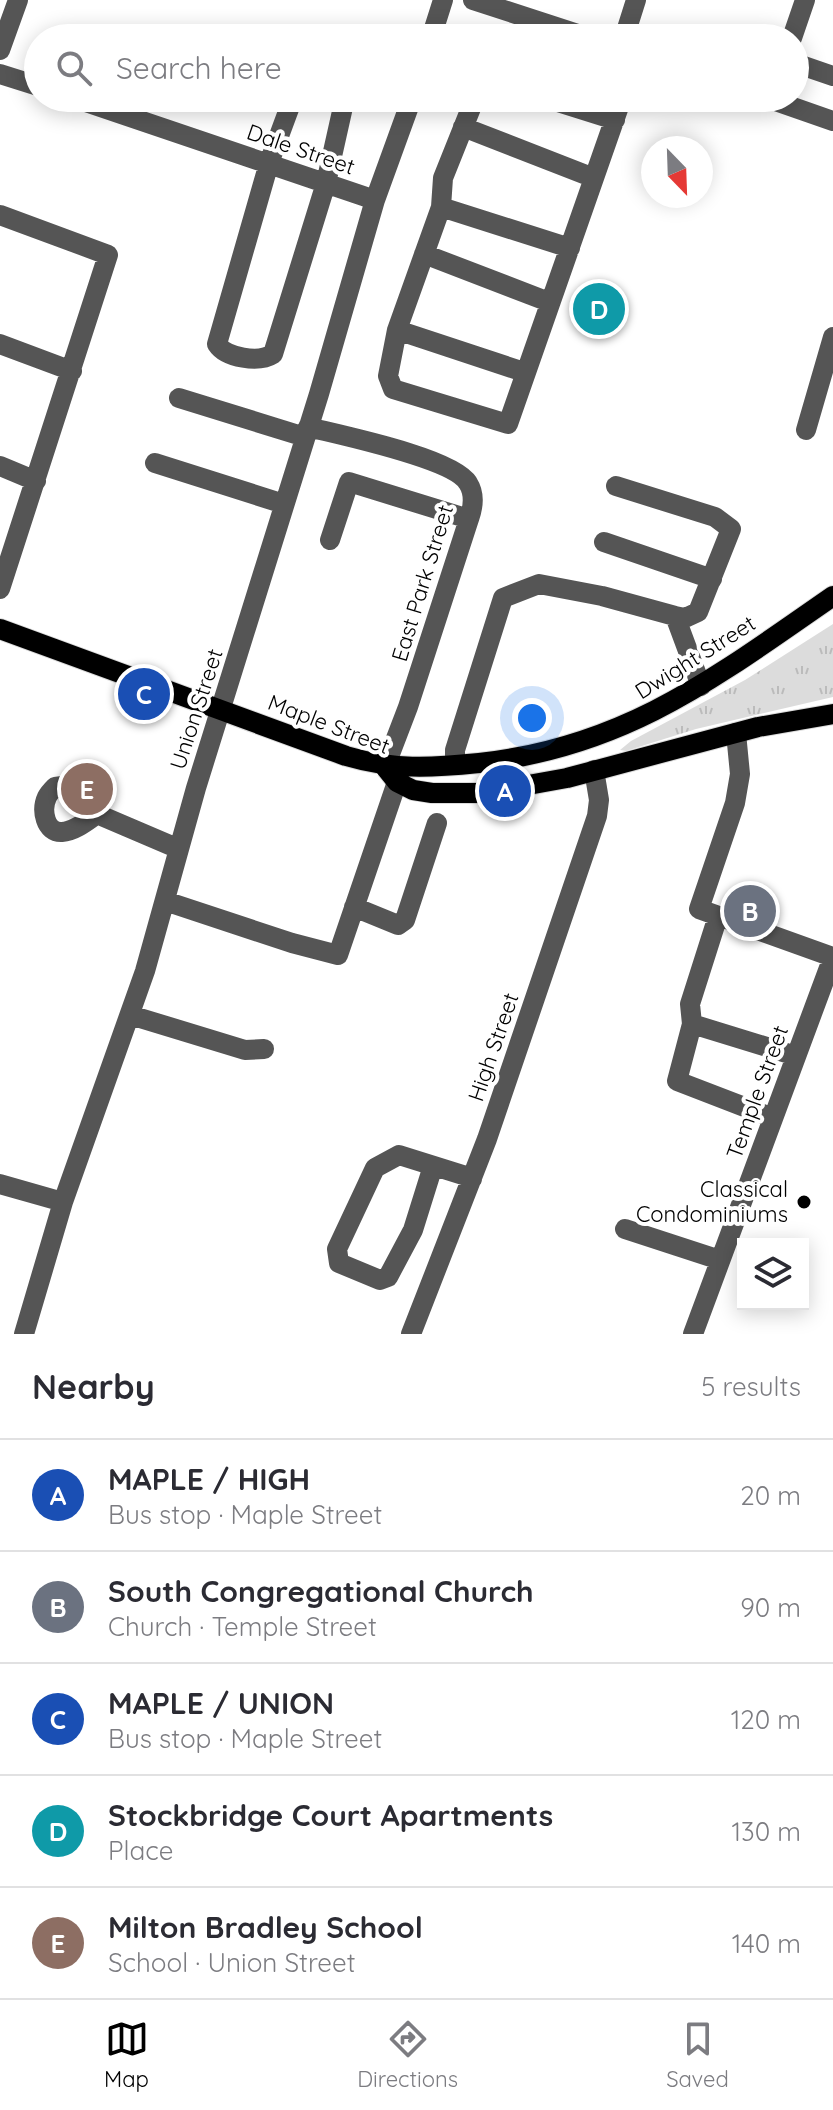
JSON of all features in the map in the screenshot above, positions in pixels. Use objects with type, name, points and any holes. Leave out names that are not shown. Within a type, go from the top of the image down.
[{"type":"main road","name":"Dwight Street","points":[[391,774],[524,757],[577,744],[641,719],[701,686],[833,596]]},
{"type":"main road","name":"Maple Street","points":[[0,629],[121,675],[221,708],[391,774],[422,792],[483,793],[530,786],[736,733],[833,714]]},
{"type":"street","points":[[0,50],[18,0]]},
{"type":"street","points":[[435,24],[443,0]]},
{"type":"street","points":[[473,0],[547,24]]},
{"type":"street","points":[[628,24],[636,0]]},
{"type":"street","points":[[797,24],[805,0]]},
{"type":"street","points":[[809,68],[833,76]]},
{"type":"street","points":[[0,74],[24,82]]},
{"type":"street","name":"Dale Street","points":[[116,112],[375,200]]},
{"type":"street","points":[[288,112],[269,163],[217,344],[224,351],[257,360],[273,354],[326,183],[342,112]]},
{"type":"street","name":"Union Street","points":[[24,1334],[63,1202],[130,1015],[375,200],[407,112]]},
{"type":"street","points":[[469,112],[443,178],[441,207],[397,330],[388,376],[393,389],[508,424],[618,112]]},
{"type":"street","points":[[590,112],[615,120]]},
{"type":"street","points":[[807,112],[833,121]]},
{"type":"street","points":[[463,127],[594,178]]},
{"type":"street","points":[[441,207],[570,248]]},
{"type":"street","points":[[0,215],[108,255],[0,589]]},
{"type":"street","points":[[424,254],[549,302]]},
{"type":"street","points":[[397,330],[524,372]]},
{"type":"street","points":[[806,430],[833,338]]},
{"type":"street","points":[[0,344],[72,371]]},
{"type":"street","name":"East Park Street","points":[[165,901],[338,955],[408,707],[473,499],[468,483],[456,471],[415,455],[307,432],[179,398]]},
{"type":"street","points":[[813,406],[833,412]]},
{"type":"street","points":[[155,463],[284,504]]},
{"type":"street","points":[[0,466],[36,481]]},
{"type":"street","points":[[330,540],[349,482],[469,519]]},
{"type":"street","points":[[455,765],[455,750],[503,598],[539,584],[602,596],[685,618],[698,612],[731,529],[715,517],[616,486]]},
{"type":"street","points":[[604,542],[712,579]]},
{"type":"street","points":[[675,616],[701,686]]},
{"type":"street","points":[[736,733],[740,774],[735,803],[699,909],[833,957]]},
{"type":"street","name":"High Street","points":[[411,1334],[472,1179],[597,816],[599,795],[594,770]]},
{"type":"street","points":[[97,814],[179,849]]},
{"type":"street","points":[[354,907],[398,925],[405,920],[437,823]]},
{"type":"street","points":[[718,916],[690,1004],[692,1024],[677,1081],[773,1118]]},
{"type":"street","name":"Temple Street","points":[[693,1334],[833,957]]},
{"type":"street","points":[[130,1015],[245,1050],[264,1049]]},
{"type":"street","points":[[692,1024],[796,1056]]},
{"type":"street","points":[[433,1166],[413,1230],[388,1277],[380,1280],[339,1263],[337,1249],[375,1168],[399,1155],[433,1166],[472,1179]]},
{"type":"street","points":[[0,1184],[63,1202]]},
{"type":"street","points":[[625,1229],[720,1260]]},
{"type":"green space","points":[[833,624],[833,697],[696,729],[626,751],[620,750],[631,741],[745,680]]},
{"type":"place","name":"Stockbridge Court Apartments","points":[[599,309]]},
{"type":"place","name":"MAPLE / UNION","points":[[144,694]]},
{"type":"place","name":"Milton Bradley School","points":[[87,789]]},
{"type":"place","name":"MAPLE / HIGH","points":[[505,791]]},
{"type":"place","name":"South Congregational Church","points":[[750,911]]},
{"type":"place","name":"Classical Condominiums","points":[[804,1202]]}]
